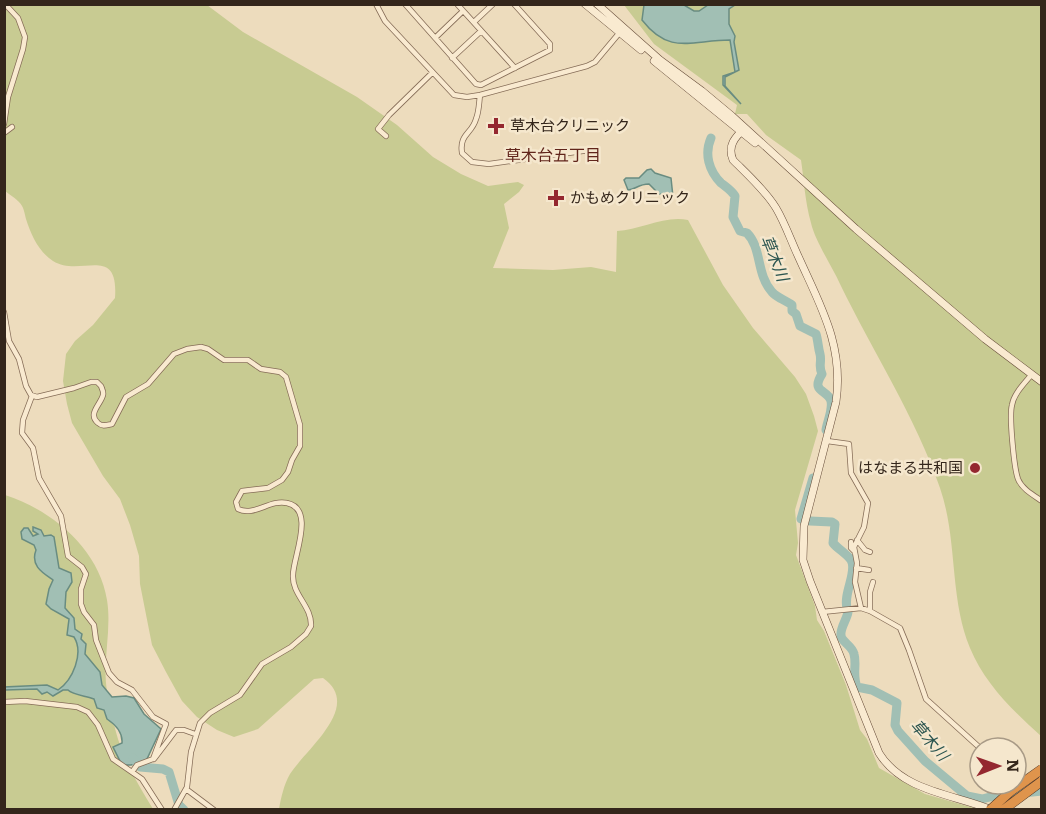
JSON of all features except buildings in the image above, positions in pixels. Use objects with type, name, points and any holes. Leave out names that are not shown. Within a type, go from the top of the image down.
[{"type":"highway","points":[[991,810],[1011,791],[1041,769]]},
{"type":"highway","points":[[1003,810],[1041,781]]},
{"type":"street","points":[[4,124],[8,97],[25,37],[20,21],[5,4]]},
{"type":"street","points":[[376,4],[385,21],[432,73],[454,95],[467,97],[587,66],[595,62],[621,30]]},
{"type":"street","points":[[405,4],[476,84],[481,85],[550,50],[550,44],[514,4]]},
{"type":"street","points":[[457,4],[515,68]]},
{"type":"street","points":[[474,22],[493,4]]},
{"type":"street","points":[[585,4],[621,30],[743,130],[985,339],[1041,382]]},
{"type":"street","points":[[597,4],[621,30]]},
{"type":"street","points":[[435,38],[463,11]]},
{"type":"street","points":[[452,57],[481,31]]},
{"type":"street","points":[[386,136],[378,129],[432,73]]},
{"type":"street","points":[[480,95],[477,118],[472,128],[464,135],[461,144],[462,153],[472,162],[489,164],[597,149]]},
{"type":"street","points":[[4,133],[12,127]]},
{"type":"street","points":[[743,130],[731,146],[730,154],[775,206],[823,310],[834,340],[838,386],[802,541],[805,568],[879,753],[886,764],[913,783],[991,810]]},
{"type":"street","points":[[4,312],[9,341],[19,359],[26,386],[32,396]]},
{"type":"street","points":[[32,396],[37,397],[97,382],[101,386],[103,395],[94,416],[100,424],[110,425],[126,397],[148,384],[171,356],[197,348],[208,349],[224,360],[248,360],[261,369],[280,372],[286,377],[291,402],[300,425],[300,446],[282,480],[262,489],[242,491],[236,502],[238,509],[242,511],[250,511],[280,502],[291,504],[298,511],[302,531],[293,578],[296,591],[309,612],[310,631],[291,647],[262,664],[240,695],[210,713],[198,727],[190,752],[186,789],[174,810]]},
{"type":"street","points":[[1032,374],[1012,404],[1012,426],[1018,479],[1028,492],[1041,501]]},
{"type":"street","points":[[32,396],[23,420],[22,433],[34,450],[34,461],[39,478],[61,516],[68,556],[82,567],[86,574],[81,589],[81,604],[84,612],[94,625],[94,633],[101,653],[113,678],[132,690],[153,717],[166,724],[152,760]]},
{"type":"street","points":[[827,441],[849,444],[850,473],[868,503],[864,527],[854,541],[855,582],[861,608]]},
{"type":"street","points":[[854,541],[870,552]]},
{"type":"street","points":[[856,568],[870,570]]},
{"type":"street","points":[[870,611],[870,592],[873,582]]},
{"type":"street","points":[[822,612],[861,608],[900,628],[926,699],[968,737]]},
{"type":"street","points":[[4,702],[25,700],[77,707],[88,712],[98,725],[113,759],[142,779],[162,810]]},
{"type":"street","points":[[132,772],[137,765],[156,758],[176,730],[195,734]]},
{"type":"street","points":[[186,789],[214,810]]},
{"type":"green space","points":[[4,5],[207,5],[243,32],[357,97],[397,125],[433,157],[461,174],[488,186],[518,182],[524,185],[504,204],[509,228],[493,268],[553,270],[591,267],[616,272],[617,231],[670,219],[688,220],[723,285],[753,328],[795,377],[806,394],[814,416],[818,431],[795,510],[798,543],[796,555],[815,606],[817,620],[824,631],[846,685],[860,730],[867,739],[879,768],[925,794],[974,808],[279,809],[284,787],[290,774],[328,727],[335,714],[337,701],[334,689],[323,678],[314,679],[258,729],[234,737],[217,730],[197,717],[182,701],[152,645],[140,584],[139,556],[130,525],[120,499],[103,476],[72,423],[63,381],[66,354],[115,298],[115,281],[111,271],[104,267],[64,265],[48,257],[33,237],[21,204],[5,191]]},
{"type":"green space","points":[[624,5],[1041,5],[1041,736],[1010,707],[992,685],[970,648],[959,609],[946,508],[940,488],[906,410],[816,238],[807,207],[801,160],[766,135],[747,114],[735,114],[737,105],[654,44]]},
{"type":"green space","points":[[5,495],[23,502],[56,521],[84,548],[94,564],[107,600],[106,680],[114,725],[126,761],[153,809],[5,810]]},
{"type":"water","points":[[644,5],[684,5],[694,11],[699,11],[708,5],[735,5],[729,9],[729,24],[735,36],[739,70],[735,72],[730,40],[682,44],[662,38],[642,20]]},
{"type":"water","points":[[735,72],[725,77],[725,86],[741,104],[723,85],[723,76]]},
{"type":"water","points":[[651,169],[655,173],[671,178],[673,197],[671,199],[659,194],[649,184],[628,190],[624,180],[626,178],[639,178]]},
{"type":"water","points":[[33,527],[41,530],[44,536],[54,537],[59,568],[71,573],[72,582],[66,592],[65,608],[74,618],[75,629],[82,634],[81,639],[86,644],[85,654],[100,672],[102,685],[112,697],[134,698],[144,714],[161,729],[146,761],[122,765],[113,747],[122,743],[120,732],[107,719],[104,710],[97,708],[94,699],[68,690],[63,690],[53,696],[47,692],[42,694],[37,689],[5,690],[4,687],[47,685],[58,690],[68,680],[77,658],[77,643],[74,637],[67,635],[69,619],[46,604],[53,580],[36,565],[34,545],[22,539],[21,532],[24,528],[28,528],[33,536],[38,534],[33,531]]},
{"type":"waterway","name":"草木川","points":[[711,138],[708,150],[711,168],[721,183],[735,196],[733,217],[740,231],[747,233],[752,239],[767,285],[774,294],[792,305],[792,311],[796,314],[800,326],[816,334],[822,374],[818,385],[831,401],[831,412],[826,430]]},
{"type":"waterway","name":"草木川","points":[[801,519],[813,478]]},
{"type":"waterway","name":"草木川","points":[[810,521],[835,524],[833,543],[851,560],[853,570],[846,602],[847,608]]},
{"type":"waterway","name":"草木川","points":[[848,612],[841,635],[854,654],[857,687],[872,690],[897,703],[895,725],[925,761],[967,796],[982,799],[1042,791]]},
{"type":"waterway","points":[[133,758],[140,767],[163,769],[169,772],[179,805],[184,810]]},
{"type":"place","name":"草木台クリニック","points":[[496,126]]},
{"type":"place","name":"かもめクリニック","points":[[556,198]]},
{"type":"place","name":"はなまる共和国","points":[[975,468]]},
{"type":"district","name":"草木台五丁目","points":[[553,155]]}]
